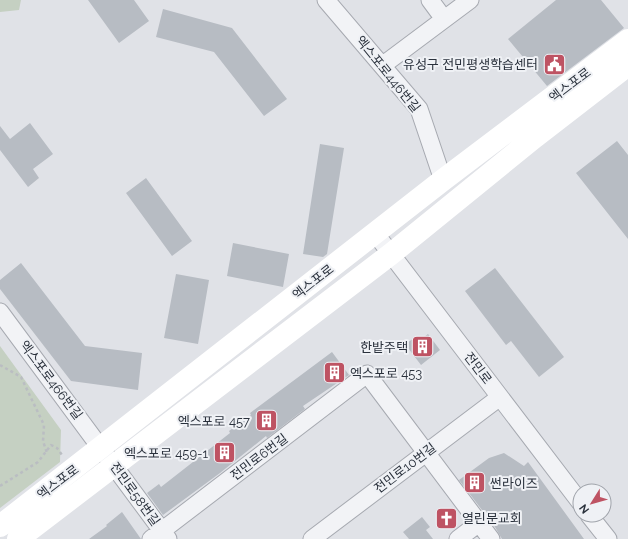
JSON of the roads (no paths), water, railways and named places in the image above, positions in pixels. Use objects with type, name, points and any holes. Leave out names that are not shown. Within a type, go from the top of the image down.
[{"type":"main road","name":"엑스포로","points":[[18,539],[108,457],[376,233],[443,180],[628,40]]},
{"type":"main road","name":"엑스포로","points":[[0,526],[74,470],[108,457],[391,254],[534,137],[628,66]]},
{"type":"street","name":"엑스포로446번길","points":[[326,0],[419,109],[443,180]]},
{"type":"street","points":[[430,0],[444,19]]},
{"type":"street","points":[[383,65],[470,0]]},
{"type":"street","name":"전민로","points":[[376,233],[572,492]]},
{"type":"street","name":"엑스포로466번길","points":[[0,312],[108,457]]},
{"type":"street","name":"전민로6번길","points":[[160,536],[367,374],[426,452]]},
{"type":"street","name":"전민로10번길","points":[[312,539],[500,397]]},
{"type":"street","points":[[426,452],[491,539]]},
{"type":"street","name":"전민로58번길","points":[[108,457],[160,536]]},
{"type":"street","points":[[458,539],[479,523]]},
{"type":"street","points":[[596,523],[608,539]]},
{"type":"place","name":"유성구 전민평생학습센터","points":[[554,64]]},
{"type":"place","name":"한밭주택","points":[[423,347]]},
{"type":"place","name":"엑스포로 453","points":[[334,373]]},
{"type":"place","name":"엑스포로 457","points":[[266,421]]},
{"type":"place","name":"엑스포로 459-1","points":[[224,453]]},
{"type":"place","name":"썬라이즈","points":[[475,483]]},
{"type":"place","name":"열린문교회","points":[[447,518]]}]
